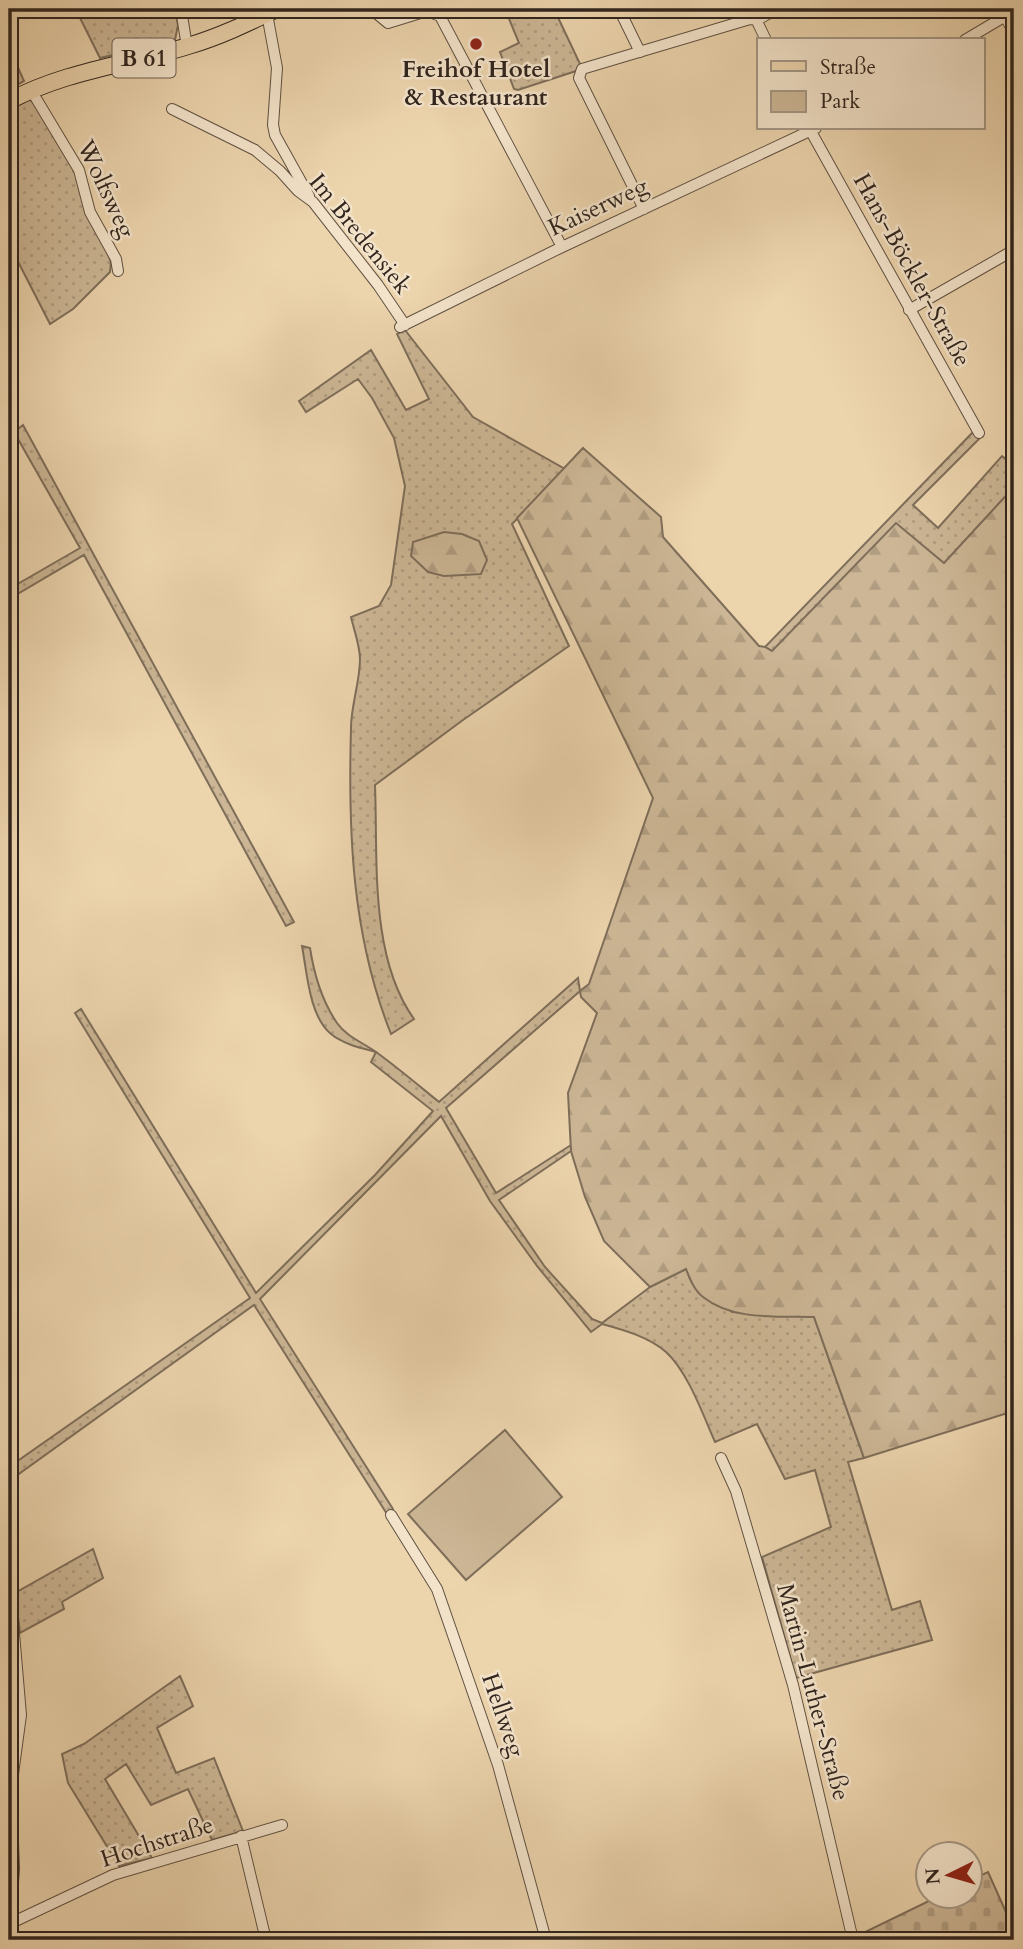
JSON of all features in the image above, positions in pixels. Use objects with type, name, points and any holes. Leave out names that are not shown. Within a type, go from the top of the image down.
[{"type":"main road","name":"B 61","points":[[9,101],[72,75],[187,47],[272,11]]},
{"type":"street","points":[[181,9],[187,47]]},
{"type":"street","points":[[371,9],[388,23],[427,12],[440,16],[562,247]]},
{"type":"street","points":[[619,9],[640,52]]},
{"type":"street","points":[[751,9],[765,38]]},
{"type":"street","points":[[644,209],[579,78],[582,69],[750,19],[757,20],[777,9]]},
{"type":"street","points":[[272,11],[276,68],[273,125],[275,135],[313,202]]},
{"type":"street","points":[[968,38],[1007,12],[1014,33]]},
{"type":"street","name":"Wolfsweg","points":[[31,90],[79,170],[90,212],[116,259],[118,271]]},
{"type":"street","name":"Im Bredensiek","points":[[172,109],[255,150],[313,202],[378,285],[402,326]]},
{"type":"street","name":"Kaiserweg","points":[[402,326],[810,130]]},
{"type":"street","name":"Hans-Böckler-Straße","points":[[813,130],[909,310],[979,433]]},
{"type":"street","points":[[909,310],[1014,250]]},
{"type":"street","name":"Martin-Luther-Straße","points":[[721,1458],[736,1491],[793,1685],[853,1940]]},
{"type":"street","name":"Hellweg","points":[[391,1515],[438,1589],[498,1765],[546,1940]]},
{"type":"street","points":[[9,1575],[21,1715],[11,1765],[13,1869],[9,1936]]},
{"type":"street","name":"Hochstraße","points":[[9,1923],[113,1875],[282,1825]]},
{"type":"street","points":[[241,1836],[266,1940]]},
{"type":"green space","points":[[91,9],[175,9],[178,25],[175,40],[100,58],[79,16]]},
{"type":"green space","points":[[505,9],[554,9],[581,66],[576,71],[514,89],[500,52],[519,43]]},
{"type":"green space","points":[[9,47],[24,81],[9,89]]},
{"type":"green space","points":[[31,95],[76,171],[111,262],[110,272],[73,309],[50,324],[9,244],[9,108]]},
{"type":"green space","points":[[405,330],[473,417],[565,469],[512,524],[569,646],[375,785],[377,875],[383,937],[389,966],[414,1019],[391,1034],[368,960],[355,884],[350,806],[351,728],[360,659],[351,617],[379,606],[391,585],[405,486],[394,438],[358,379],[306,412],[299,401],[371,350],[406,410],[429,399],[397,334]]},
{"type":"green space","points":[[23,425],[294,922],[286,926],[84,555],[9,599],[9,589],[80,548],[14,432]]},
{"type":"green space","points":[[973,432],[979,439],[913,505],[938,528],[1002,456],[1014,465],[1014,487],[944,564],[772,651],[765,647]]},
{"type":"green space","points":[[583,448],[661,517],[663,537],[759,646],[772,651],[896,523],[944,563],[1014,487],[1014,1411],[864,1458],[814,1317],[756,1316],[728,1310],[715,1305],[700,1294],[686,1269],[650,1287],[604,1241],[585,1197],[571,1151],[568,1093],[597,1013],[581,997],[580,991],[589,984],[653,798],[517,518]]},
{"type":"green space","points":[[444,532],[462,534],[479,541],[487,560],[481,574],[444,576],[428,572],[411,556],[413,542]]},
{"type":"green space","points":[[302,946],[310,948],[319,987],[337,1023],[350,1036],[376,1052],[341,1040],[324,1026],[313,1005]]},
{"type":"green space","points":[[578,978],[580,991],[446,1108],[496,1193],[571,1145],[571,1151],[499,1200],[545,1267],[592,1319],[602,1323],[650,1287],[686,1269],[692,1283],[732,1312],[814,1317],[864,1458],[848,1462],[892,1610],[920,1601],[932,1640],[796,1678],[762,1557],[831,1527],[815,1470],[785,1479],[757,1424],[715,1442],[688,1382],[666,1352],[644,1338],[602,1324],[591,1332],[537,1266],[490,1201],[441,1116],[260,1299],[393,1509],[387,1514],[254,1305],[9,1481],[9,1467],[250,1298],[75,1013],[81,1009],[256,1293],[375,1175],[433,1111],[371,1062],[376,1052],[439,1102]]},
{"type":"green space","points":[[505,1430],[562,1497],[466,1580],[408,1514]]},
{"type":"green space","points":[[93,1549],[103,1578],[62,1602],[64,1609],[20,1633],[15,1593]]},
{"type":"green space","points":[[180,1676],[193,1706],[157,1728],[176,1773],[214,1758],[243,1831],[212,1840],[188,1789],[151,1805],[126,1764],[105,1779],[152,1858],[119,1866],[68,1783],[62,1754],[84,1744]]},
{"type":"green space","points":[[988,1872],[1014,1930],[1014,1940],[858,1940],[861,1934],[914,1908],[984,1910],[984,1874]]},
{"type":"place","name":"Freihof Hotel & Restaurant","points":[[476,44]]}]
